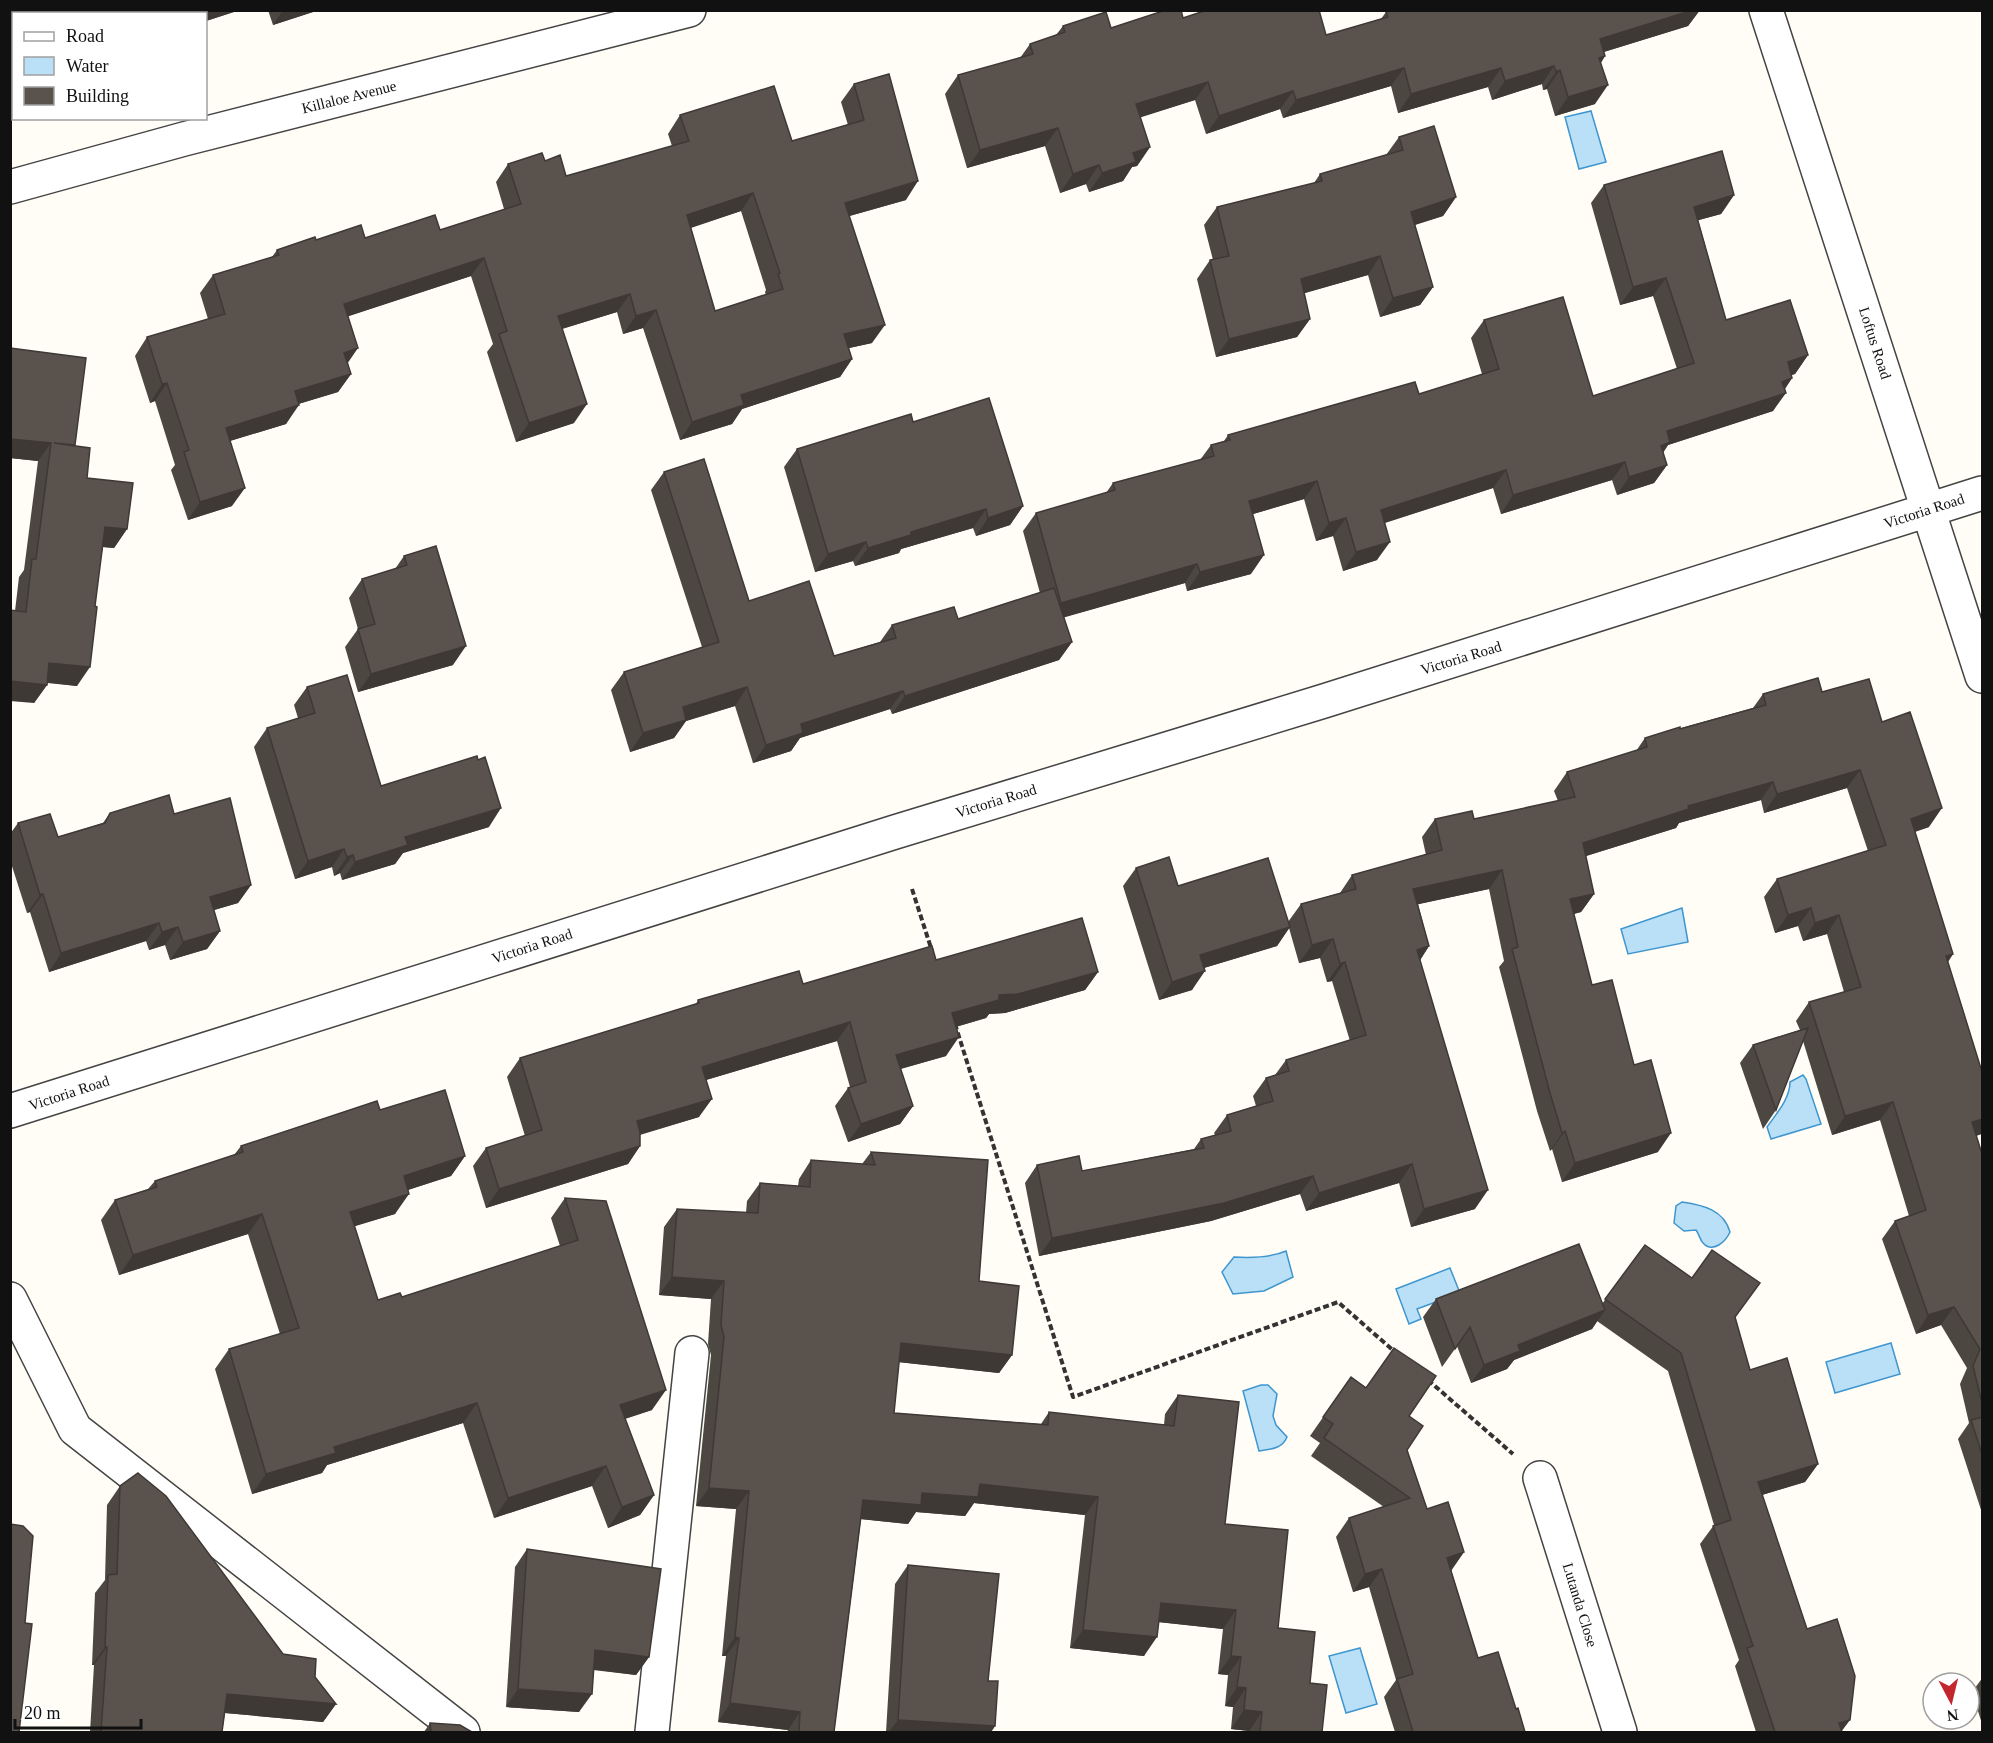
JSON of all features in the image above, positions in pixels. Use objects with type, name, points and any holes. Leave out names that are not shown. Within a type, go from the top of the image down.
[{"type":"street","name":"Killaloe Avenue","points":[[10,187],[184,139],[689,10]]},
{"type":"street","name":"Loftus Road","points":[[1766,10],[1983,676]]},
{"type":"street","name":"Victoria Road","points":[[12,1109],[1983,493]]},
{"type":"street","points":[[10,1299],[75,1429],[463,1732]]},
{"type":"street","points":[[652,1732],[692,1353]]},
{"type":"street","name":"Lutanda Close","points":[[1540,1478],[1620,1732]]},
{"type":"path","points":[[912,889],[934,956]]},
{"type":"path","points":[[952,1013],[1073,1397],[1338,1302],[1400,1356]]},
{"type":"path","points":[[1426,1378],[1540,1478]]},
{"type":"water","points":[[1591,111],[1606,162],[1579,169],[1565,117]]},
{"type":"water","points":[[1682,908],[1688,942],[1628,954],[1621,929]]},
{"type":"water","points":[[1803,1075],[1821,1124],[1771,1139],[1767,1127],[1785,1100],[1790,1082]]},
{"type":"water","points":[[1682,1202],[1705,1207],[1723,1218],[1730,1232],[1726,1239],[1715,1247],[1707,1246],[1702,1242],[1696,1230],[1684,1231],[1674,1223],[1676,1206]]},
{"type":"water","points":[[1286,1251],[1293,1277],[1264,1291],[1233,1294],[1222,1272],[1234,1257],[1267,1256]]},
{"type":"water","points":[[1450,1268],[1460,1293],[1417,1309],[1421,1319],[1409,1324],[1396,1289]]},
{"type":"water","points":[[1891,1343],[1900,1374],[1835,1393],[1826,1362]]},
{"type":"water","points":[[1268,1385],[1277,1394],[1273,1416],[1276,1425],[1287,1437],[1279,1446],[1259,1451],[1243,1391]]},
{"type":"water","points":[[1360,1648],[1377,1704],[1346,1713],[1329,1656]]},
{"type":"building","points":[[163,10],[205,10],[206,12],[164,12]]},
{"type":"building","points":[[1166,10],[1181,10],[1183,18],[1207,10],[1319,10],[1326,35],[1388,17],[1386,12],[1390,10],[1693,10],[1600,39],[1605,56],[1599,58],[1608,85],[1568,97],[1560,70],[1556,72],[1554,66],[1505,81],[1501,68],[1411,94],[1404,68],[1296,100],[1293,91],[1219,116],[1208,82],[1136,104],[1150,147],[1133,153],[1136,162],[1102,173],[1099,165],[1073,174],[1058,128],[980,150],[958,75],[1033,54],[1030,44],[1065,32],[1063,26],[1106,12],[1111,28]]},
{"type":"building","points":[[889,74],[918,181],[845,203],[885,325],[844,334],[852,359],[741,395],[744,405],[692,422],[656,310],[636,316],[630,294],[558,316],[587,404],[529,423],[499,334],[507,331],[484,258],[344,304],[358,348],[344,353],[351,374],[295,391],[299,405],[226,428],[245,488],[200,502],[184,452],[189,450],[167,383],[162,384],[147,337],[225,314],[213,275],[279,255],[277,250],[315,237],[316,240],[361,225],[365,238],[435,215],[440,230],[521,204],[508,164],[542,153],[545,161],[560,155],[566,176],[689,141],[680,115],[774,86],[792,141],[864,120],[854,84]],"holes":[[[753,193],[780,273],[778,274],[783,289],[715,311],[687,215]]]},
{"type":"building","points":[[1434,126],[1456,197],[1411,212],[1433,287],[1393,298],[1380,256],[1301,279],[1310,319],[1229,339],[1210,260],[1229,256],[1217,207],[1322,181],[1320,174],[1403,150],[1399,137]]},
{"type":"building","points":[[1722,151],[1734,195],[1694,207],[1726,320],[1790,300],[1808,355],[1788,362],[1792,378],[1782,382],[1786,393],[1667,431],[1670,442],[1661,446],[1667,465],[1629,477],[1625,462],[1513,495],[1506,470],[1381,510],[1390,542],[1356,552],[1346,518],[1329,523],[1317,481],[1249,501],[1264,555],[1200,572],[1197,564],[1061,603],[1036,513],[1115,490],[1113,483],[1214,456],[1211,445],[1230,440],[1228,435],[1415,382],[1419,394],[1499,369],[1484,320],[1563,297],[1593,396],[1694,363],[1666,278],[1633,287],[1604,185]]},
{"type":"building","points":[[10,348],[86,358],[75,445],[54,443],[90,448],[87,478],[133,483],[127,529],[105,527],[90,667],[49,663],[47,685],[10,681],[10,610],[26,612],[32,559],[36,559],[51,443],[10,439]]},
{"type":"building","points":[[989,398],[1023,506],[988,518],[986,509],[868,548],[866,542],[828,554],[797,449],[911,414],[913,422]]},
{"type":"building","points":[[704,459],[749,601],[809,581],[834,656],[896,638],[892,625],[954,607],[958,619],[1054,588],[1072,642],[905,696],[903,691],[801,724],[803,733],[766,745],[747,687],[683,707],[686,720],[643,733],[624,672],[719,642],[664,472]]},
{"type":"building","points":[[436,546],[466,646],[371,674],[358,629],[375,624],[362,579],[407,565],[404,556]]},
{"type":"building","points":[[347,675],[381,786],[477,756],[478,760],[485,757],[501,808],[405,837],[408,845],[355,862],[353,855],[347,857],[344,849],[308,861],[267,728],[315,713],[307,687]]},
{"type":"building","points":[[1818,678],[1822,692],[1869,679],[1882,722],[1910,712],[1942,808],[1911,819],[1953,954],[1946,956],[1983,1075],[1983,1119],[1972,1122],[1983,1157],[1983,1407],[1973,1366],[1980,1349],[1954,1307],[1928,1315],[1895,1221],[1926,1210],[1893,1102],[1845,1116],[1809,1002],[1861,987],[1839,915],[1815,923],[1811,908],[1788,915],[1777,879],[1886,845],[1860,770],[1777,794],[1773,782],[1688,806],[1689,809],[1583,843],[1594,894],[1570,899],[1592,985],[1612,980],[1634,1065],[1651,1060],[1671,1133],[1575,1163],[1565,1131],[1562,1133],[1550,1093],[1512,949],[1518,947],[1502,870],[1413,889],[1429,946],[1417,950],[1488,1190],[1424,1209],[1412,1164],[1319,1193],[1313,1176],[1224,1203],[1052,1238],[1037,1165],[1079,1156],[1082,1171],[1204,1148],[1201,1139],[1231,1131],[1227,1115],[1273,1101],[1266,1078],[1289,1071],[1286,1060],[1366,1035],[1345,962],[1340,964],[1333,939],[1312,945],[1301,904],[1356,889],[1352,875],[1442,850],[1435,819],[1472,811],[1474,819],[1575,797],[1567,772],[1647,747],[1645,738],[1766,705],[1763,694]]},
{"type":"building","points":[[169,795],[174,814],[230,798],[251,885],[210,897],[220,931],[183,942],[178,927],[162,932],[159,923],[61,953],[18,823],[50,814],[58,837],[105,823],[110,813]]},
{"type":"building","points":[[1169,857],[1178,886],[1268,858],[1290,927],[1200,955],[1205,971],[1172,982],[1136,868]]},
{"type":"building","points":[[1082,918],[1098,972],[1018,994],[999,995],[999,1000],[952,1013],[959,1037],[896,1055],[913,1106],[861,1124],[848,1088],[866,1082],[850,1022],[702,1067],[712,1099],[637,1121],[640,1146],[499,1189],[486,1148],[542,1130],[520,1058],[699,1003],[698,1000],[799,971],[803,984],[932,946],[936,960]]},
{"type":"building","points":[[1808,1028],[1776,1110],[1753,1045]]},
{"type":"building","points":[[445,1090],[465,1156],[404,1176],[409,1194],[350,1212],[378,1300],[400,1293],[402,1297],[578,1240],[565,1198],[606,1201],[666,1390],[620,1405],[654,1495],[622,1507],[606,1466],[508,1498],[477,1403],[334,1447],[336,1453],[266,1474],[229,1349],[299,1328],[262,1214],[133,1255],[115,1200],[157,1187],[155,1181],[243,1152],[241,1146],[377,1101],[380,1110]]},
{"type":"building","points":[[871,1152],[988,1160],[979,1281],[1019,1286],[1012,1355],[901,1343],[894,1413],[1048,1425],[1049,1412],[1174,1426],[1178,1395],[1239,1402],[1225,1524],[1288,1530],[1278,1628],[1315,1632],[1310,1683],[1327,1685],[1322,1732],[1260,1732],[1262,1712],[1244,1710],[1246,1688],[1237,1687],[1241,1657],[1231,1656],[1236,1610],[1161,1603],[1157,1637],[1083,1630],[1098,1497],[980,1484],[978,1497],[922,1493],[921,1505],[863,1500],[834,1732],[799,1732],[800,1712],[730,1703],[739,1638],[735,1637],[749,1491],[709,1488],[724,1337],[721,1325],[724,1281],[672,1277],[677,1209],[758,1213],[760,1183],[810,1187],[811,1160],[875,1165]]},
{"type":"building","points":[[1579,1244],[1605,1310],[1518,1345],[1520,1351],[1484,1365],[1470,1327],[1455,1349],[1436,1299]]},
{"type":"building","points":[[1645,1245],[1692,1278],[1712,1250],[1760,1283],[1735,1317],[1750,1370],[1787,1358],[1818,1464],[1758,1482],[1807,1629],[1837,1619],[1855,1676],[1850,1720],[1839,1723],[1842,1732],[1775,1732],[1747,1648],[1753,1646],[1713,1526],[1731,1520],[1681,1353],[1605,1299]]},
{"type":"building","points":[[1394,1348],[1436,1376],[1409,1416],[1423,1426],[1407,1450],[1427,1509],[1448,1502],[1464,1552],[1447,1558],[1478,1658],[1498,1652],[1525,1732],[1413,1732],[1397,1679],[1413,1674],[1382,1569],[1365,1574],[1349,1518],[1410,1498],[1324,1438],[1333,1424],[1323,1417],[1351,1377],[1366,1388]]},
{"type":"building","points":[[1983,1417],[1983,1457],[1971,1420]]},
{"type":"building","points":[[138,1473],[166,1496],[283,1654],[316,1659],[315,1677],[336,1704],[227,1694],[222,1732],[101,1732],[107,1647],[105,1647],[108,1575],[117,1574],[120,1486]]},
{"type":"building","points":[[10,1524],[23,1526],[33,1536],[25,1623],[32,1624],[19,1732],[10,1732]]},
{"type":"building","points":[[527,1549],[661,1569],[649,1657],[595,1650],[592,1694],[518,1689]]},
{"type":"building","points":[[908,1565],[999,1574],[988,1681],[998,1681],[995,1726],[898,1720]]},
{"type":"building","points":[[430,1723],[460,1725],[472,1732],[431,1732]]}]
